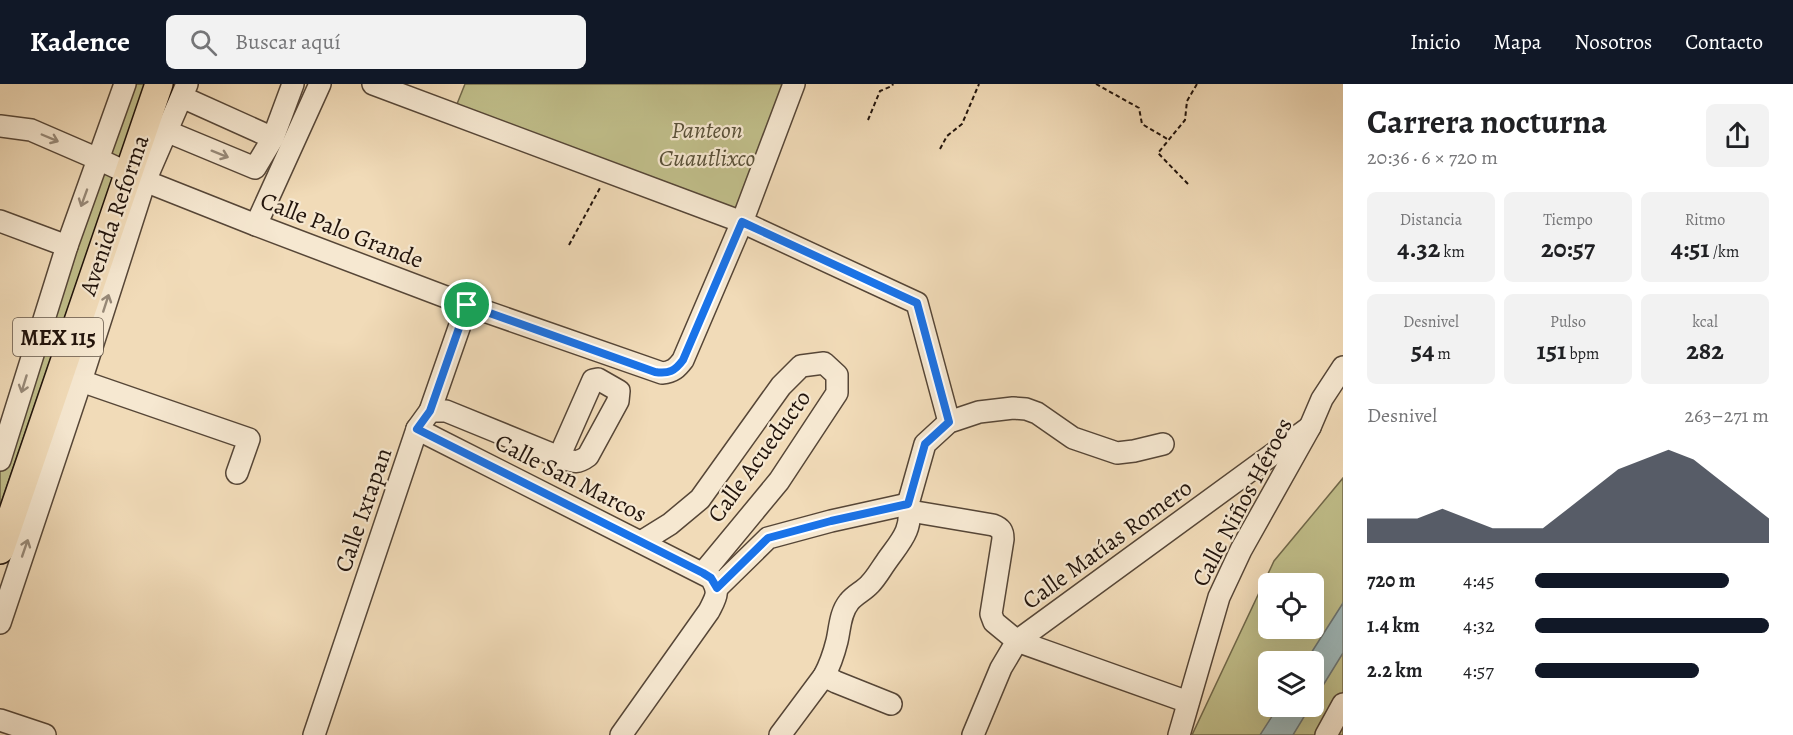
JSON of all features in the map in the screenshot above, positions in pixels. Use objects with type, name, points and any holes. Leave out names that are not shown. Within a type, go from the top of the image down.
[{"type":"main road","name":"Avenida Reforma","points":[[0,550],[122,170],[145,84]]},
{"type":"main road","name":"Avenida Reforma","points":[[0,506],[122,170],[159,84]]},
{"type":"street","points":[[0,623],[81,381],[122,170],[125,84]]},
{"type":"street","points":[[166,131],[255,168],[273,138],[293,84]]},
{"type":"street","points":[[256,225],[320,84]]},
{"type":"street","points":[[373,84],[742,222],[917,303],[949,422]]},
{"type":"street","points":[[742,222],[794,84]]},
{"type":"street","points":[[0,460],[67,246],[122,170],[166,131],[184,91],[273,138]]},
{"type":"street","name":"Calle Palo Grande","points":[[0,126],[30,130],[256,225],[467,305],[655,372],[670,372],[677,368],[683,360],[742,222]]},
{"type":"street","points":[[0,221],[67,246]]},
{"type":"street","name":"Calle Ixtapan","points":[[314,735],[417,429],[430,411],[467,305]]},
{"type":"street","name":"Calle Acueducto","points":[[621,735],[709,612],[715,599],[710,580],[837,393],[837,375],[824,363],[801,366],[781,386],[700,499],[670,524],[641,542]]},
{"type":"street","name":"Calle Niños Héroes","points":[[1179,735],[1219,597],[1241,550],[1310,427],[1322,399],[1343,367]]},
{"type":"street","points":[[81,381],[249,440],[237,473]]},
{"type":"street","points":[[780,735],[824,676],[836,643],[842,615],[849,601],[870,585],[902,542],[908,525],[909,508],[925,444],[949,422],[979,412],[1019,409],[1037,413],[1074,438],[1117,453],[1163,444]]},
{"type":"street","points":[[430,411],[446,411],[559,457]]},
{"type":"street","name":"Calle Matías Romero","points":[[973,735],[1001,668],[1017,641],[1310,427]]},
{"type":"street","name":"Calle San Marcos","points":[[417,429],[641,542],[710,580]]},
{"type":"street","points":[[710,580],[768,538],[831,521],[909,508],[993,525],[1002,530],[1003,539],[991,614],[994,622],[1017,641],[1188,702]]},
{"type":"street","points":[[824,676],[891,704]]},
{"type":"street","points":[[1326,735],[1343,704]]},
{"type":"street","points":[[0,720],[45,735]]},
{"type":"path","points":[[868,120],[880,91],[893,84]]},
{"type":"path","points":[[940,149],[947,136],[962,124],[979,84]]},
{"type":"path","points":[[1096,84],[1139,108],[1142,124],[1169,140]]},
{"type":"path","points":[[1188,184],[1158,153],[1185,120],[1187,101],[1197,84]]},
{"type":"path","points":[[569,245],[608,173]]},
{"type":"green space","points":[[125,84],[145,84],[0,506],[0,460]]},
{"type":"green space","name":"Panteon Cuautlixco","points":[[465,84],[794,84],[742,222],[453,114]]},
{"type":"green space","points":[[1343,478],[1343,735],[1192,735],[1258,595],[1258,639],[1324,639],[1324,573],[1268,573],[1274,561]]},
{"type":"water","points":[[1343,603],[1343,653],[1324,684],[1324,651],[1312,651],[1320,639],[1324,639],[1324,633]]},
{"type":"water","points":[[1272,717],[1304,717],[1293,735],[1260,735]]},
{"type":"route","points":[[742,222],[917,303],[949,422],[925,444],[908,504],[768,538],[717,588],[711,578],[703,573],[417,429],[430,411],[467,305],[655,372],[670,372],[677,368],[683,360],[742,222]]}]
